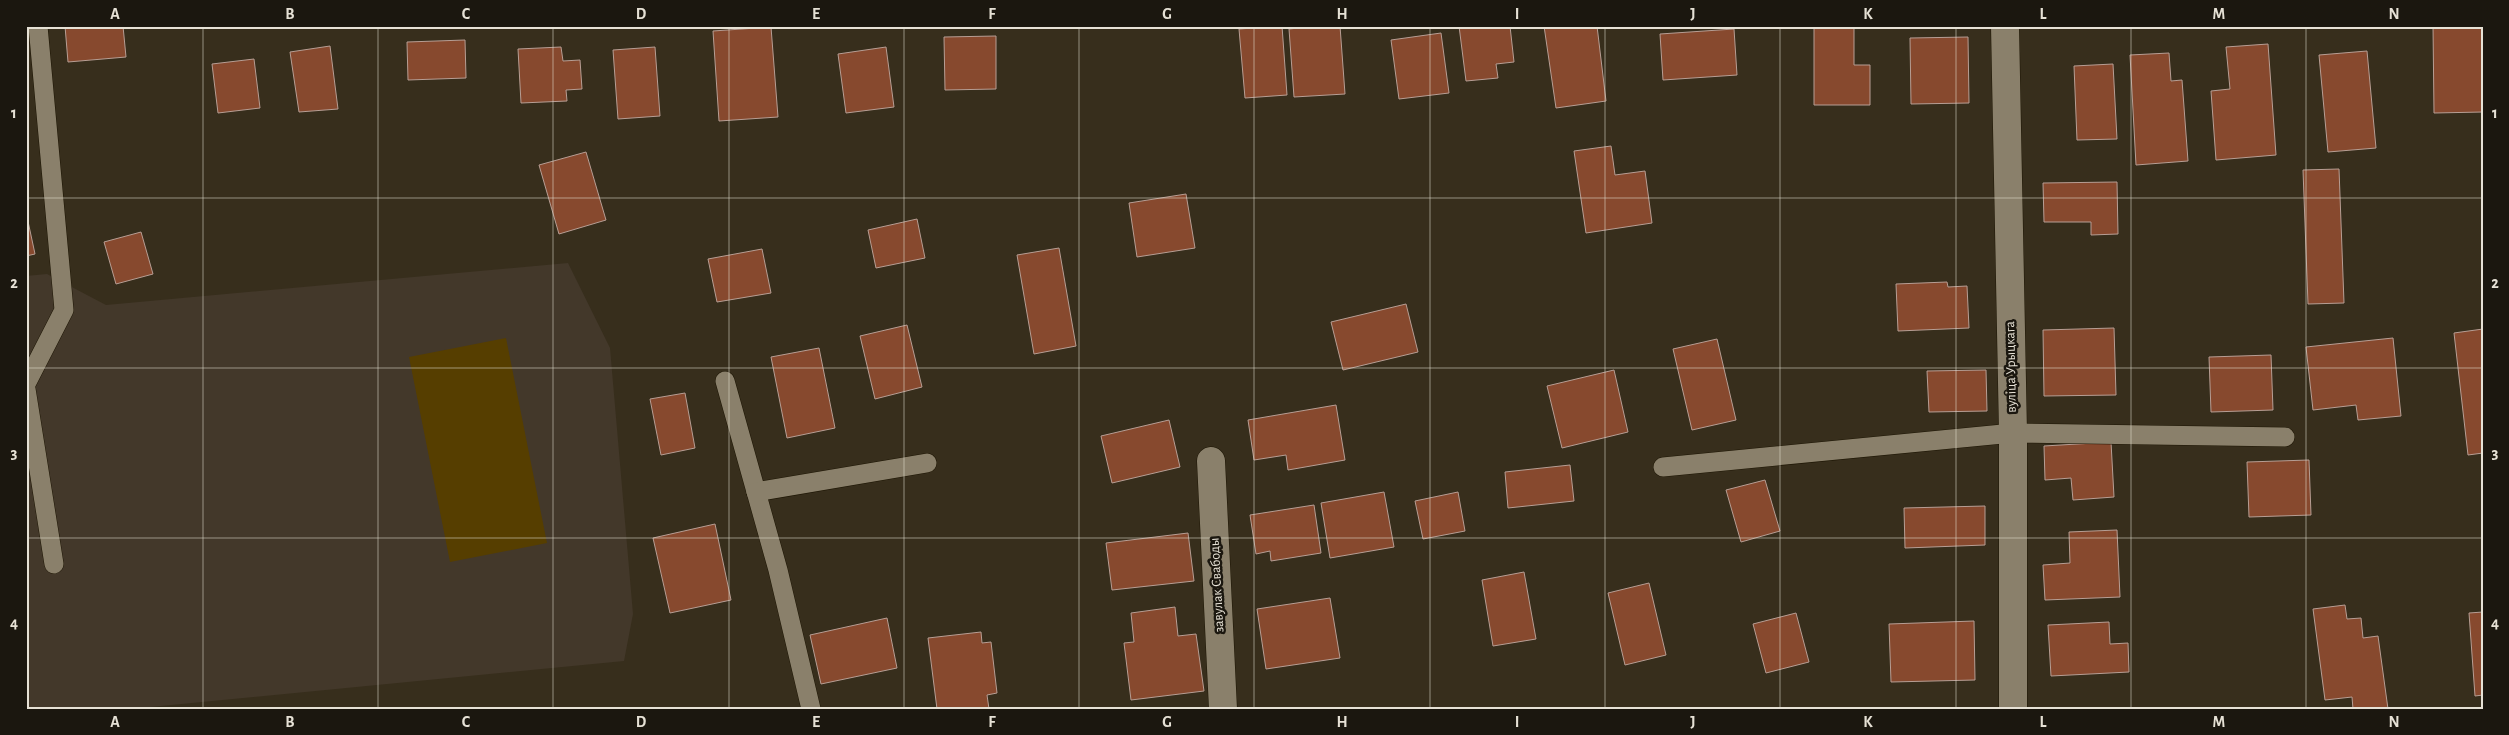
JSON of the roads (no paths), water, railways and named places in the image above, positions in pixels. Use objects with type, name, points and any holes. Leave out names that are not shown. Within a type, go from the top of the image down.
[{"type":"street","name":"вуліца Урыцкага","points":[[2005,26],[2013,433],[2013,709]]},
{"type":"street","name":"завулак Свабоды","points":[[1211,461],[1223,709]]},
{"type":"lane","points":[[26,384],[64,310],[38,26]]},
{"type":"lane","points":[[725,381],[778,570],[811,709]]},
{"type":"lane","points":[[26,389],[54,564]]},
{"type":"lane","points":[[1663,467],[2013,433],[2285,437]]},
{"type":"lane","points":[[756,492],[927,463]]}]
